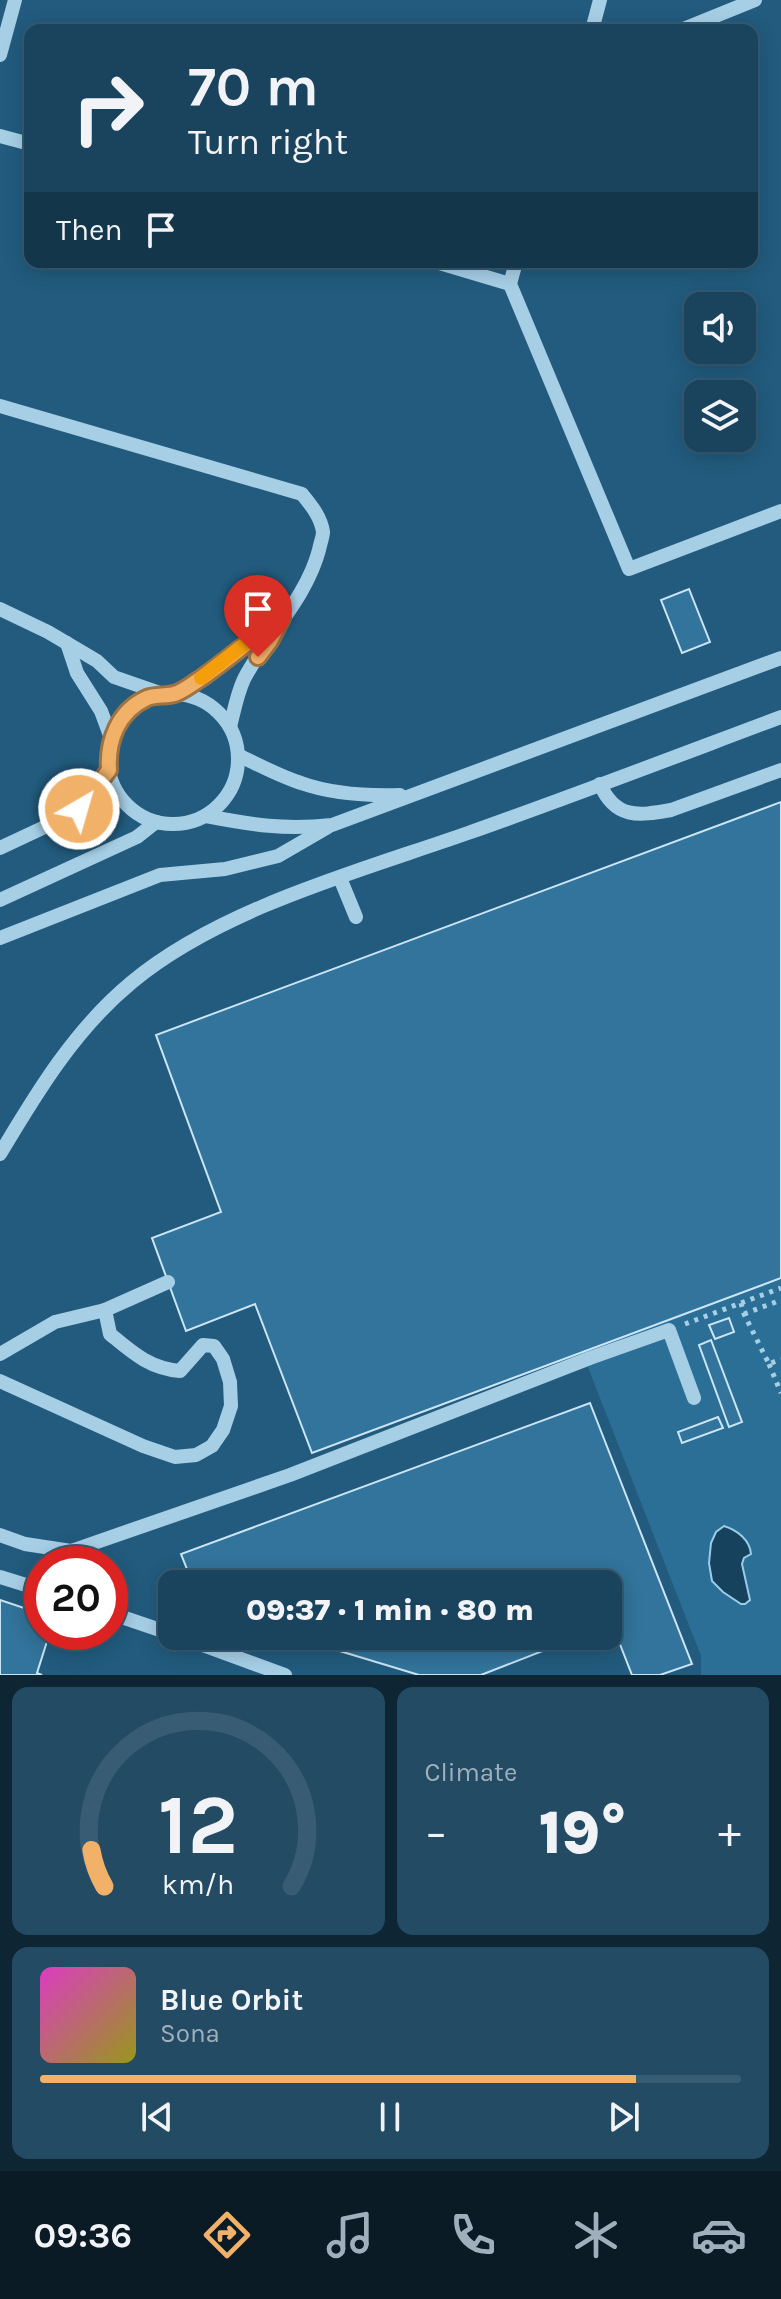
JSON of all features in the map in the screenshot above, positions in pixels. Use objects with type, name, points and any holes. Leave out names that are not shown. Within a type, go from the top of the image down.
[{"type":"lane","points":[[0,55],[15,0]]},
{"type":"lane","points":[[594,24],[600,0]]},
{"type":"lane","points":[[696,24],[755,0]]},
{"type":"lane","points":[[0,136],[24,142]]},
{"type":"lane","points":[[456,268],[510,284]]},
{"type":"lane","points":[[514,268],[510,284],[629,569],[781,511]]},
{"type":"lane","points":[[0,406],[302,494],[317,513],[323,533],[316,562],[297,600],[282,618],[243,681],[230,727]]},
{"type":"lane","points":[[0,609],[67,643],[97,661],[114,677],[170,694],[197,699],[216,710],[230,727],[238,755],[237,773],[231,790],[206,816],[173,824],[156,822],[139,815],[114,788],[108,754],[111,738],[121,720],[135,706],[147,698],[170,694],[231,657],[282,618]]},
{"type":"lane","points":[[67,643],[77,673],[101,711],[111,738]]},
{"type":"lane","points":[[0,938],[160,875],[225,869],[278,856],[332,825],[781,658]]},
{"type":"lane","points":[[0,1154],[36,1094],[83,1028],[132,981],[195,939],[257,909],[781,717]]},
{"type":"lane","points":[[238,755],[301,783],[335,792],[412,795]]},
{"type":"lane","points":[[0,848],[79,809],[109,770]]},
{"type":"lane","points":[[600,784],[614,807],[626,812],[655,813],[781,770]]},
{"type":"lane","points":[[206,816],[255,826],[286,828],[332,825]]},
{"type":"lane","points":[[0,900],[137,837],[156,822]]},
{"type":"lane","points":[[340,878],[356,917]]},
{"type":"lane","points":[[0,1354],[55,1322],[105,1310],[168,1282]]},
{"type":"lane","points":[[0,1381],[98,1427],[175,1457],[196,1455],[212,1446],[223,1430],[231,1406],[230,1382],[223,1359],[214,1346],[203,1345],[180,1371],[161,1369],[139,1358],[110,1334],[105,1310]]},
{"type":"lane","points":[[0,1535],[25,1544],[71,1551],[290,1475],[669,1330],[694,1398]]},
{"type":"lane","points":[[0,1577],[24,1584]]},
{"type":"lane","points":[[128,1619],[158,1629]]},
{"type":"lane","points":[[216,1650],[285,1675]]},
{"type":"path","points":[[669,1330],[781,1288]]},
{"type":"path","points":[[744,1314],[781,1300]]},
{"type":"path","points":[[741,1303],[781,1393]]},
{"type":"path","points":[[769,1364],[781,1359]]},
{"type":"shaded area","points":[[781,1278],[781,1675],[701,1675],[701,1656],[582,1352]]},
{"type":"shaded area","points":[[724,1526],[742,1536],[750,1549],[751,1554],[744,1558],[742,1564],[750,1600],[745,1604],[723,1592],[712,1581],[709,1563],[711,1543],[716,1532]]},
{"type":"building","points":[[689,589],[710,642],[682,653],[661,600]]},
{"type":"building","points":[[781,802],[781,1278],[312,1453],[255,1304],[186,1331],[152,1238],[221,1212],[156,1035]]},
{"type":"building","points":[[729,1318],[734,1332],[715,1339],[709,1325]]},
{"type":"building","points":[[711,1340],[742,1422],[729,1427],[699,1345]]},
{"type":"building","points":[[590,1403],[692,1664],[660,1675],[632,1675],[622,1650],[622,1570],[187,1570],[181,1554]]},
{"type":"building","points":[[718,1417],[723,1428],[682,1443],[678,1432]]},
{"type":"building","points":[[0,1600],[24,1608],[24,1650],[44,1650],[37,1673],[42,1675],[0,1675]]},
{"type":"building","points":[[336,1650],[545,1650],[481,1675],[419,1675]]},
{"type":"slow traffic","points":[[201,678],[255,636]]},
{"type":"route","points":[[79,809],[109,770],[111,738],[121,720],[135,706],[147,698],[176,694],[282,618],[258,657]]}]
